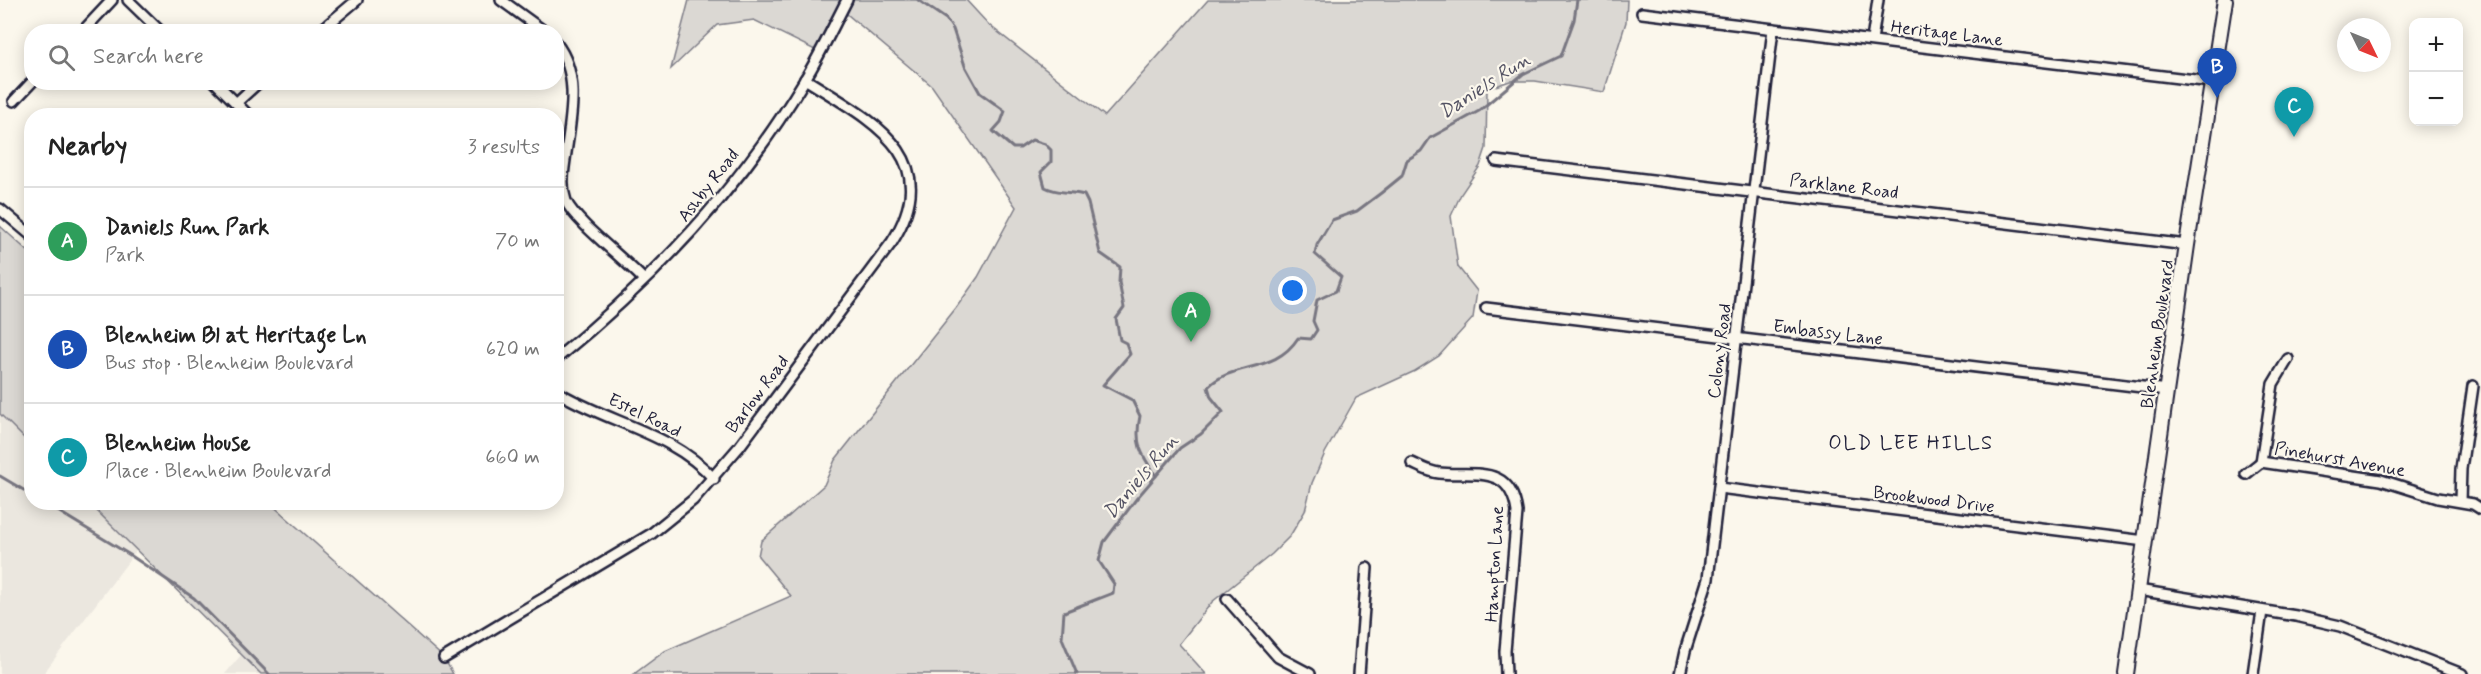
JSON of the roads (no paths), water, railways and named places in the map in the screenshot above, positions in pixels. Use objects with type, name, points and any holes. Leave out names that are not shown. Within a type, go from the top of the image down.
[{"type":"main road","name":"Blenheim Boulevard","points":[[2126,674],[2187,245],[2225,0]]},
{"type":"street","points":[[90,24],[112,0]]},
{"type":"street","points":[[128,0],[153,24]]},
{"type":"street","points":[[328,24],[357,0]]},
{"type":"street","points":[[501,0],[534,24]]},
{"type":"street","name":"Ashby Road","points":[[564,353],[591,331],[682,244],[722,197],[805,79],[846,0]]},
{"type":"street","points":[[1872,40],[1878,0]]},
{"type":"street","name":"Heritage Lane","points":[[1642,14],[2212,82]]},
{"type":"street","name":"Colony Road","points":[[1680,674],[1707,579],[1773,29]]},
{"type":"street","points":[[564,57],[572,81],[573,98],[564,166]]},
{"type":"street","name":"Barlow Road","points":[[444,658],[660,528],[685,508],[714,479],[892,243],[907,212],[908,175],[903,157],[894,141],[875,124],[805,79]]},
{"type":"street","points":[[14,101],[24,90]]},
{"type":"street","points":[[222,90],[241,108]]},
{"type":"street","points":[[236,103],[250,90]]},
{"type":"street","name":"Parklane Road","points":[[1496,161],[2187,245]]},
{"type":"street","points":[[564,191],[566,200],[578,218],[644,280]]},
{"type":"street","points":[[0,209],[24,229]]},
{"type":"street","name":"Embassy Lane","points":[[1486,308],[2167,390]]},
{"type":"street","points":[[2246,474],[2261,462],[2273,384],[2288,358]]},
{"type":"street","points":[[2460,501],[2461,469],[2473,386]]},
{"type":"street","name":"Estel Road","points":[[564,395],[676,448],[695,459],[714,479]]},
{"type":"street","name":"Pinehurst Avenue","points":[[2261,462],[2381,480],[2438,498],[2473,504],[2481,509]]},
{"type":"street","name":"Hampton Lane","points":[[1412,463],[1441,474],[1477,472],[1488,474],[1501,482],[1513,497],[1517,512],[1505,651],[1506,674]]},
{"type":"street","name":"Brookwood Drive","points":[[1719,488],[2145,541]]},
{"type":"street","points":[[1359,674],[1367,568]]},
{"type":"street","points":[[2138,590],[2340,626],[2457,673]]},
{"type":"street","points":[[1227,599],[1278,657],[1288,665],[1310,674]]},
{"type":"street","points":[[2253,674],[2262,611]]},
{"type":"waterway","points":[[918,0],[946,19],[953,29],[965,66],[980,93],[1005,111],[1001,122],[993,131],[1013,148],[1020,148],[1032,140],[1045,144],[1051,150],[1051,162],[1041,172],[1045,187],[1055,191],[1084,195],[1100,253],[1120,267],[1119,282],[1124,308],[1116,319],[1120,340],[1126,343],[1130,354],[1103,385],[1132,400],[1140,416],[1138,426],[1140,448],[1156,476]]},
{"type":"waterway","name":"Daniels Run","points":[[1077,674],[1062,638],[1064,612],[1113,593],[1114,584],[1099,561],[1104,542],[1137,498],[1180,448],[1201,434],[1223,412],[1211,397],[1208,387],[1230,373],[1278,357],[1298,338],[1311,339],[1317,330],[1313,321],[1317,300],[1336,291],[1341,277],[1315,254],[1317,245],[1332,220],[1357,211],[1402,176],[1407,160],[1421,151],[1430,138],[1479,111],[1523,74],[1561,56],[1574,20],[1577,0]]},
{"type":"waterway","points":[[0,476],[24,490]]},
{"type":"waterway","points":[[56,510],[130,555],[194,598],[269,674]]},
{"type":"place","name":"Blenheim Bl at Heritage Ln","points":[[2217,98]]},
{"type":"place","name":"Blenheim House","points":[[2294,137]]},
{"type":"place","name":"Daniels Run Park","points":[[1191,342]]},
{"type":"district","name":"OLD LEE HILLS","points":[[1911,442]]}]
